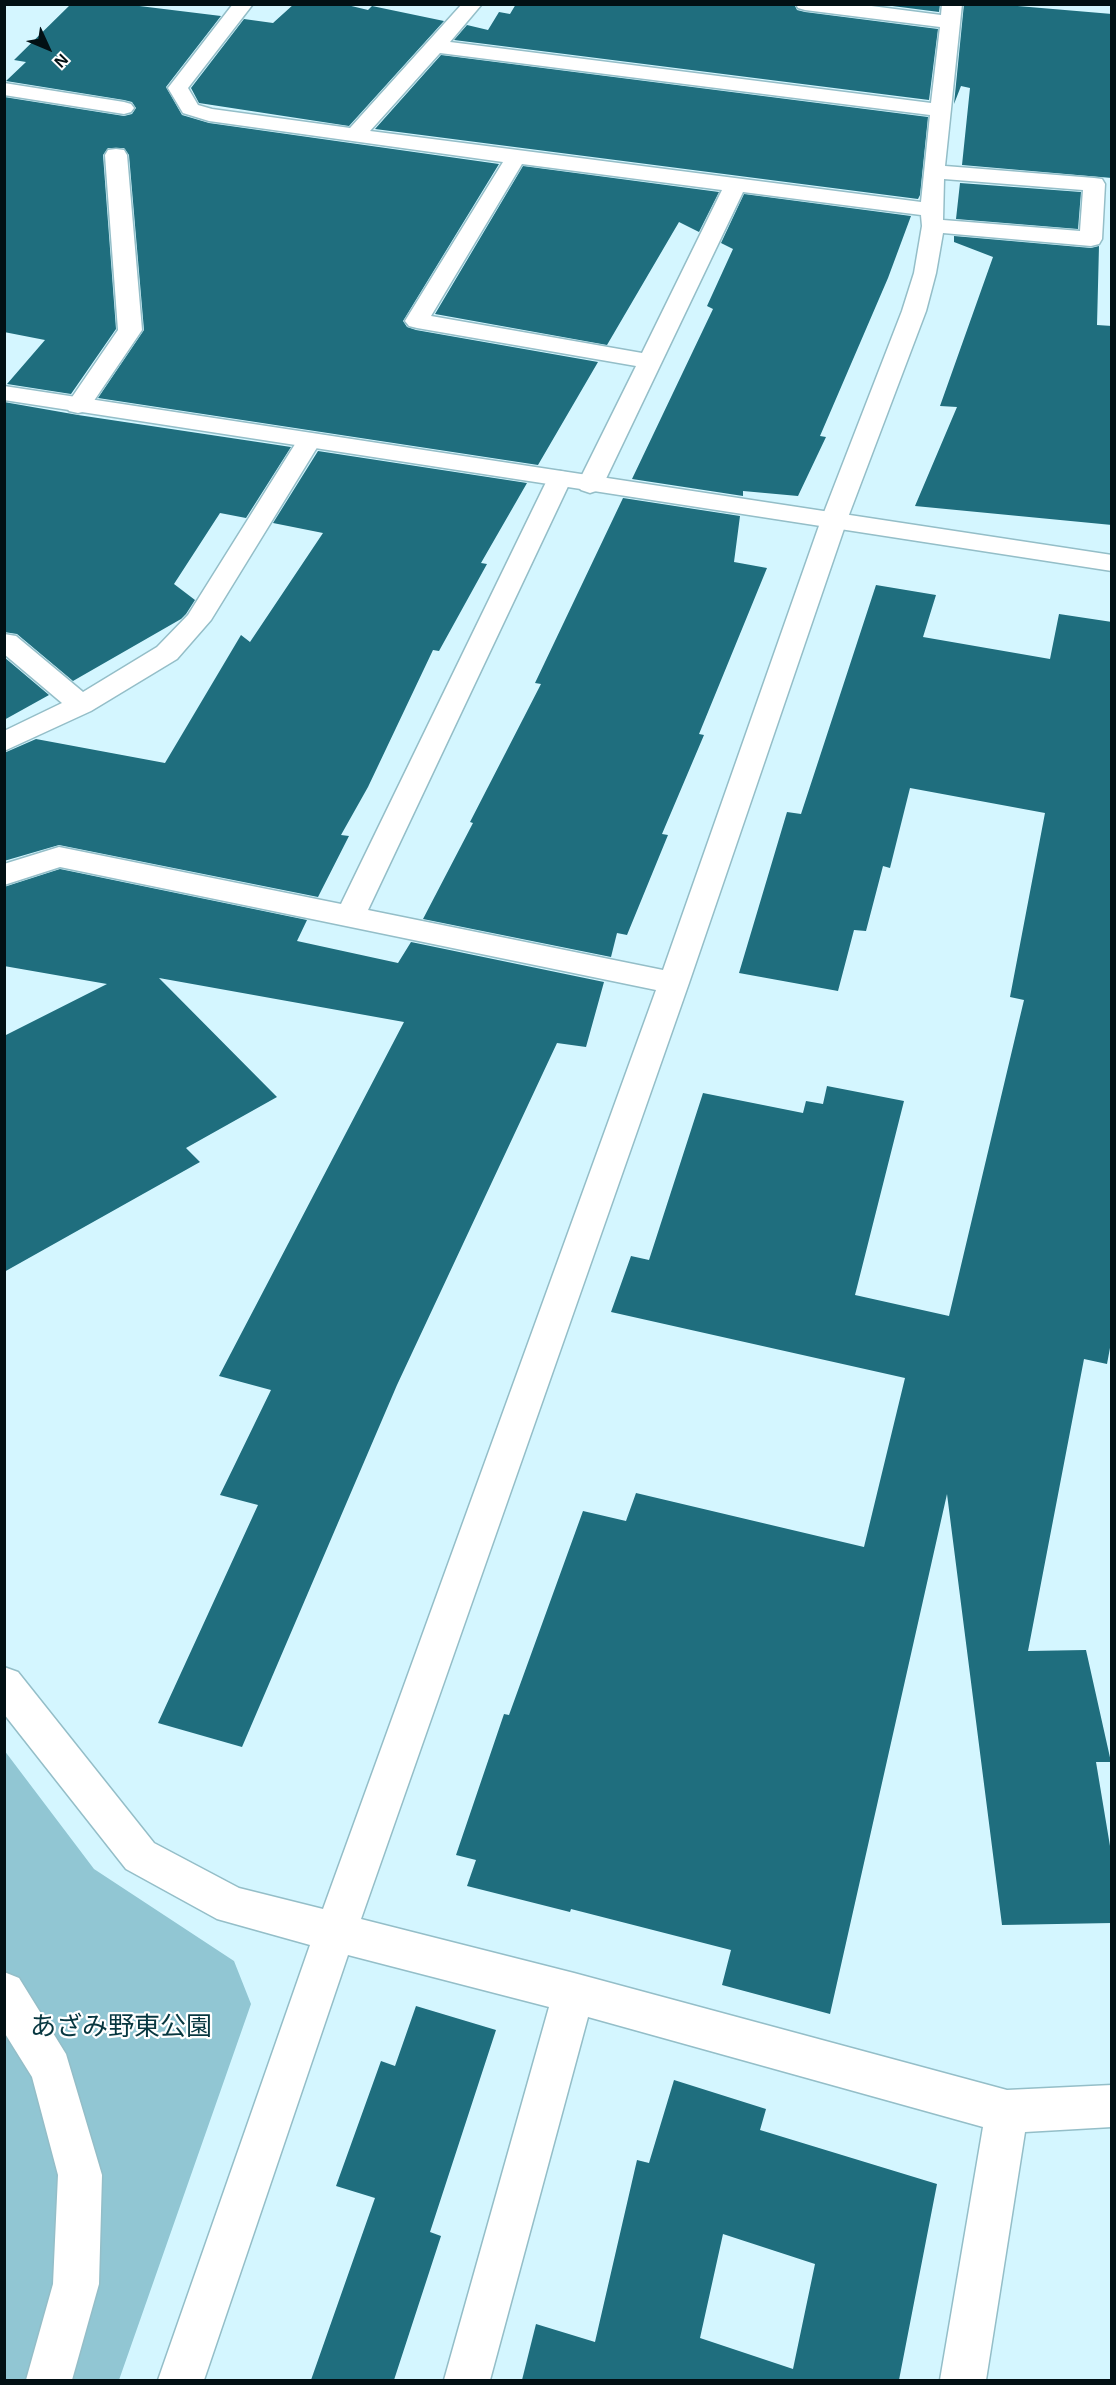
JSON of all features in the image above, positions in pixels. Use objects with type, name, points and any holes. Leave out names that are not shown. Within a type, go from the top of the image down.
[{"type":"street","points":[[244,4],[178,88],[190,109],[209,115],[735,186],[932,218],[1091,239],[1094,184],[934,172]]},
{"type":"street","points":[[355,135],[472,4]]},
{"type":"street","points":[[181,2380],[336,1930],[674,983],[834,520],[914,311],[925,273],[950,13],[805,4]]},
{"type":"street","points":[[434,46],[941,110]]},
{"type":"street","points":[[4,89],[124,108]]},
{"type":"street","points":[[78,406],[130,330],[116,155]]},
{"type":"street","points":[[516,157],[417,321],[650,361]]},
{"type":"street","points":[[590,484],[735,186]]},
{"type":"street","points":[[4,393],[1112,563]]},
{"type":"street","points":[[4,742],[81,705],[166,653],[198,620],[309,441]]},
{"type":"street","points":[[349,918],[560,478]]},
{"type":"street","points":[[7,642],[81,705]]},
{"type":"street","points":[[4,874],[59,857],[674,983]]},
{"type":"street","points":[[4,1684],[140,1856],[232,1905],[574,1993],[1007,2112],[1112,2106]]},
{"type":"street","points":[[4,1992],[51,2069],[80,2175],[76,2284],[49,2380]]},
{"type":"street","points":[[467,2380],[574,1993]]},
{"type":"street","points":[[963,2380],[1007,2112]]},
{"type":"green space","name":"あざみ野東公園","points":[[4,1750],[94,1869],[234,1961],[251,2004],[119,2380],[5,2380]]},
{"type":"building","points":[[71,4],[123,4],[221,16],[166,87],[182,115],[209,123],[499,164],[403,321],[407,327],[416,330],[598,362],[538,465],[98,398],[144,330],[129,155],[124,148],[108,148],[103,155],[116,329],[71,394],[7,384],[45,340],[4,332],[4,97],[124,116],[132,114],[136,108],[132,102],[124,100],[6,81],[26,62],[14,60]]},
{"type":"building","points":[[294,4],[343,4],[368,10],[372,6],[444,21],[349,126],[199,103],[191,88],[244,19],[273,23]]},
{"type":"building","points":[[516,4],[794,4],[797,10],[805,12],[938,29],[929,100],[454,40],[467,25],[488,30],[499,12],[510,14]]},
{"type":"building","points":[[877,4],[940,4],[939,12]]},
{"type":"building","points":[[964,4],[994,4],[1112,14],[1112,178],[962,165],[970,88],[961,86],[954,104]]},
{"type":"building","points":[[441,55],[928,117],[920,195],[918,199],[375,129]]},
{"type":"building","points":[[523,166],[719,192],[699,232],[679,222],[607,345],[435,314]]},
{"type":"building","points":[[960,183],[1081,192],[1078,229],[956,219]]},
{"type":"building","points":[[744,194],[911,216],[888,278],[820,436],[826,437],[798,496],[743,491],[743,496],[632,479],[713,309],[707,306],[733,249],[721,243]]},
{"type":"building","points":[[954,236],[1091,248],[1099,246],[1097,325],[1112,326],[1112,525],[915,506],[957,407],[940,406],[993,257],[954,242]]},
{"type":"building","points":[[4,402],[291,447],[246,518],[220,513],[174,584],[195,600],[186,614],[73,681],[17,634],[4,632]]},
{"type":"building","points":[[318,451],[527,483],[481,563],[487,564],[439,651],[433,650],[368,787],[341,835],[349,836],[318,897],[59,845],[4,861],[4,753],[36,739],[165,763],[241,635],[250,642],[323,533],[273,523]]},
{"type":"building","points":[[623,498],[740,516],[734,562],[767,568],[699,734],[704,735],[662,834],[668,835],[627,935],[617,933],[611,957],[423,919],[541,684],[535,683]]},
{"type":"building","points":[[876,585],[936,595],[923,637],[1050,659],[1059,614],[1112,622],[1112,1337],[1107,1364],[1084,1359],[1028,1651],[1086,1650],[1111,1762],[1096,1762],[1112,1858],[1112,1923],[1002,1925],[947,1494],[830,2014],[722,1985],[731,1950],[571,1909],[570,1912],[467,1886],[476,1860],[456,1855],[504,1714],[509,1715],[583,1511],[626,1521],[636,1493],[864,1547],[905,1378],[611,1312],[631,1256],[649,1260],[703,1093],[803,1113],[806,1101],[823,1104],[827,1086],[904,1101],[855,1295],[949,1316],[1024,1000],[1010,997],[1045,813],[910,788],[890,868],[883,866],[866,931],[854,930],[838,991],[739,973],[787,812],[801,814]]},
{"type":"building","points":[[4,657],[49,695],[4,720]]},
{"type":"building","points":[[60,869],[307,920],[297,941],[398,963],[411,942],[604,982],[586,1047],[557,1043],[397,1385],[242,1747],[158,1723],[258,1505],[220,1495],[271,1390],[219,1376],[404,1022],[159,978],[277,1097],[186,1148],[200,1162],[4,1272],[4,1036],[107,984],[4,966],[4,887]]},
{"type":"building","points":[[416,2006],[496,2030],[430,2232],[441,2236],[394,2380],[311,2380],[375,2198],[336,2186],[381,2061],[395,2066]]},
{"type":"building","points":[[674,2080],[766,2109],[760,2130],[937,2184],[899,2380],[522,2380],[536,2324],[595,2342],[637,2160],[649,2163]],"holes":[[[723,2234],[815,2264],[793,2369],[700,2338]]]}]
